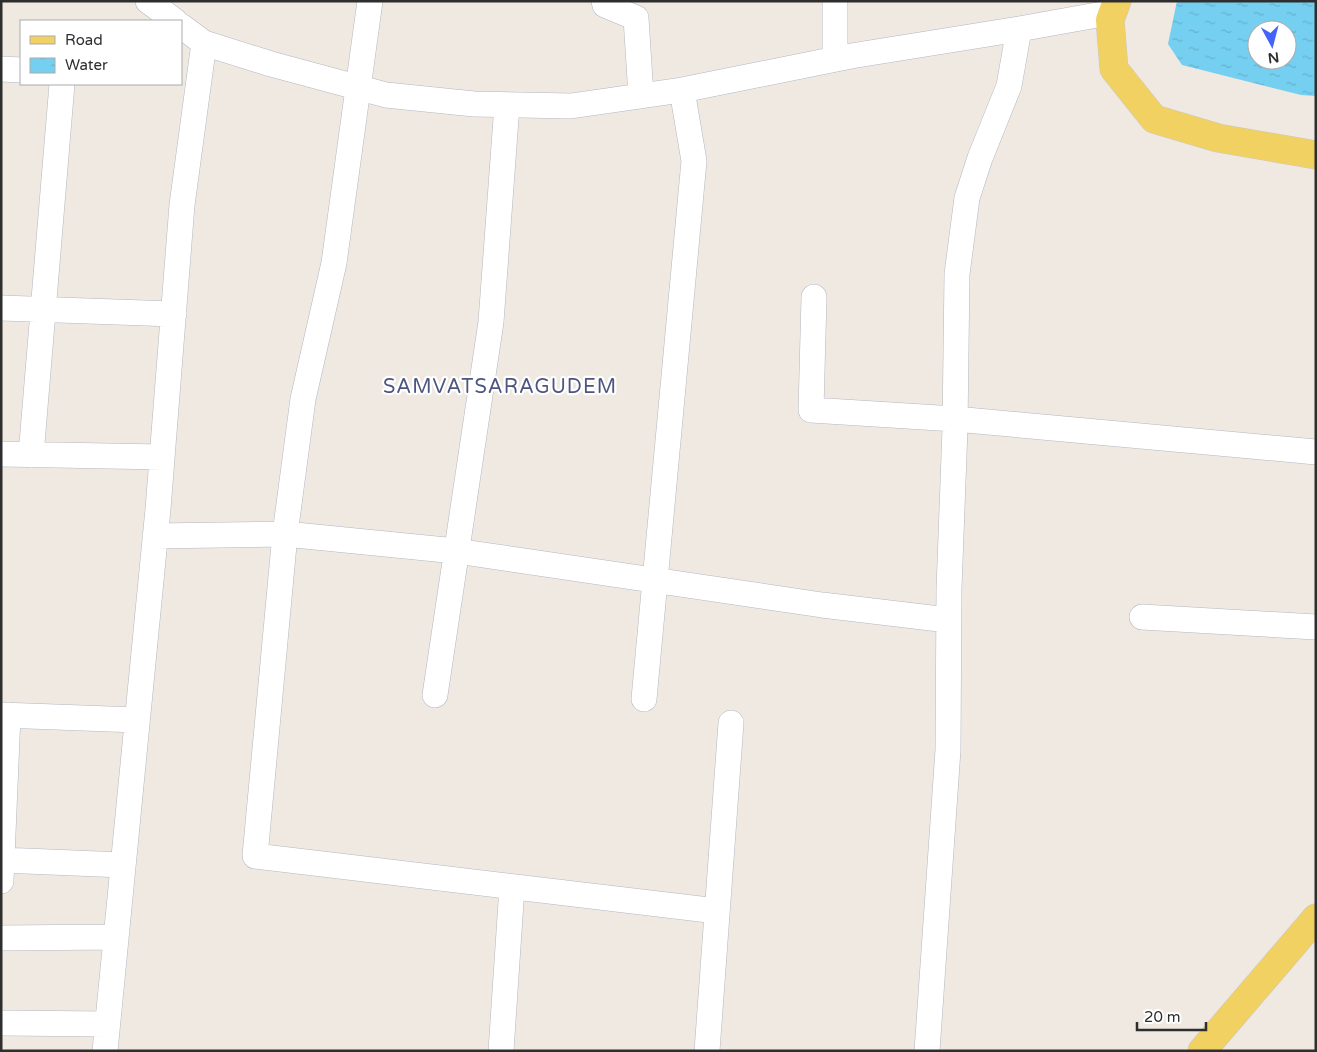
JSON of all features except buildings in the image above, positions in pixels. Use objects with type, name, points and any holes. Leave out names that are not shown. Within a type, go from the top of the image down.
[{"type":"main road","points":[[1115,6],[1110,20],[1114,69],[1154,119],[1218,138],[1316,155]]},
{"type":"main road","points":[[1202,1051],[1316,918]]},
{"type":"street","points":[[148,1],[174,20]]},
{"type":"street","points":[[370,1],[334,263],[303,399],[285,534],[255,856],[717,911]]},
{"type":"street","points":[[604,1],[605,5],[636,18],[640,96]]},
{"type":"street","points":[[835,1],[835,59]]},
{"type":"street","points":[[182,27],[204,43],[386,96],[474,104],[571,106],[682,90],[835,59],[1019,29],[1115,6]]},
{"type":"street","points":[[927,1051],[948,750],[948,620],[955,419],[957,274],[967,198],[980,158],[1009,86],[1019,29]]},
{"type":"street","points":[[105,1051],[162,457],[190,83],[204,43]]},
{"type":"street","points":[[1,68],[20,70]]},
{"type":"street","points":[[31,455],[62,85]]},
{"type":"street","points":[[644,699],[694,161],[682,90]]},
{"type":"street","points":[[435,695],[491,322],[507,105]]},
{"type":"street","points":[[814,297],[811,410],[955,419],[1316,452]]},
{"type":"street","points":[[1,308],[174,314]]},
{"type":"street","points":[[1,454],[162,457]]},
{"type":"street","points":[[155,536],[285,534],[456,551],[822,605],[948,620]]},
{"type":"street","points":[[1142,617],[1316,627]]},
{"type":"street","points":[[123,865],[2,867],[4,715],[138,720]]},
{"type":"street","points":[[707,1051],[731,723]]},
{"type":"street","points":[[501,1051],[512,887]]},
{"type":"street","points":[[1,938],[116,937]]},
{"type":"street","points":[[1,1023],[107,1024]]},
{"type":"water","points":[[1177,1],[1316,1],[1316,96],[1301,95],[1182,65],[1168,44]]},
{"type":"district","name":"SAMVATSARAGUDEM","points":[[500,386]]}]
